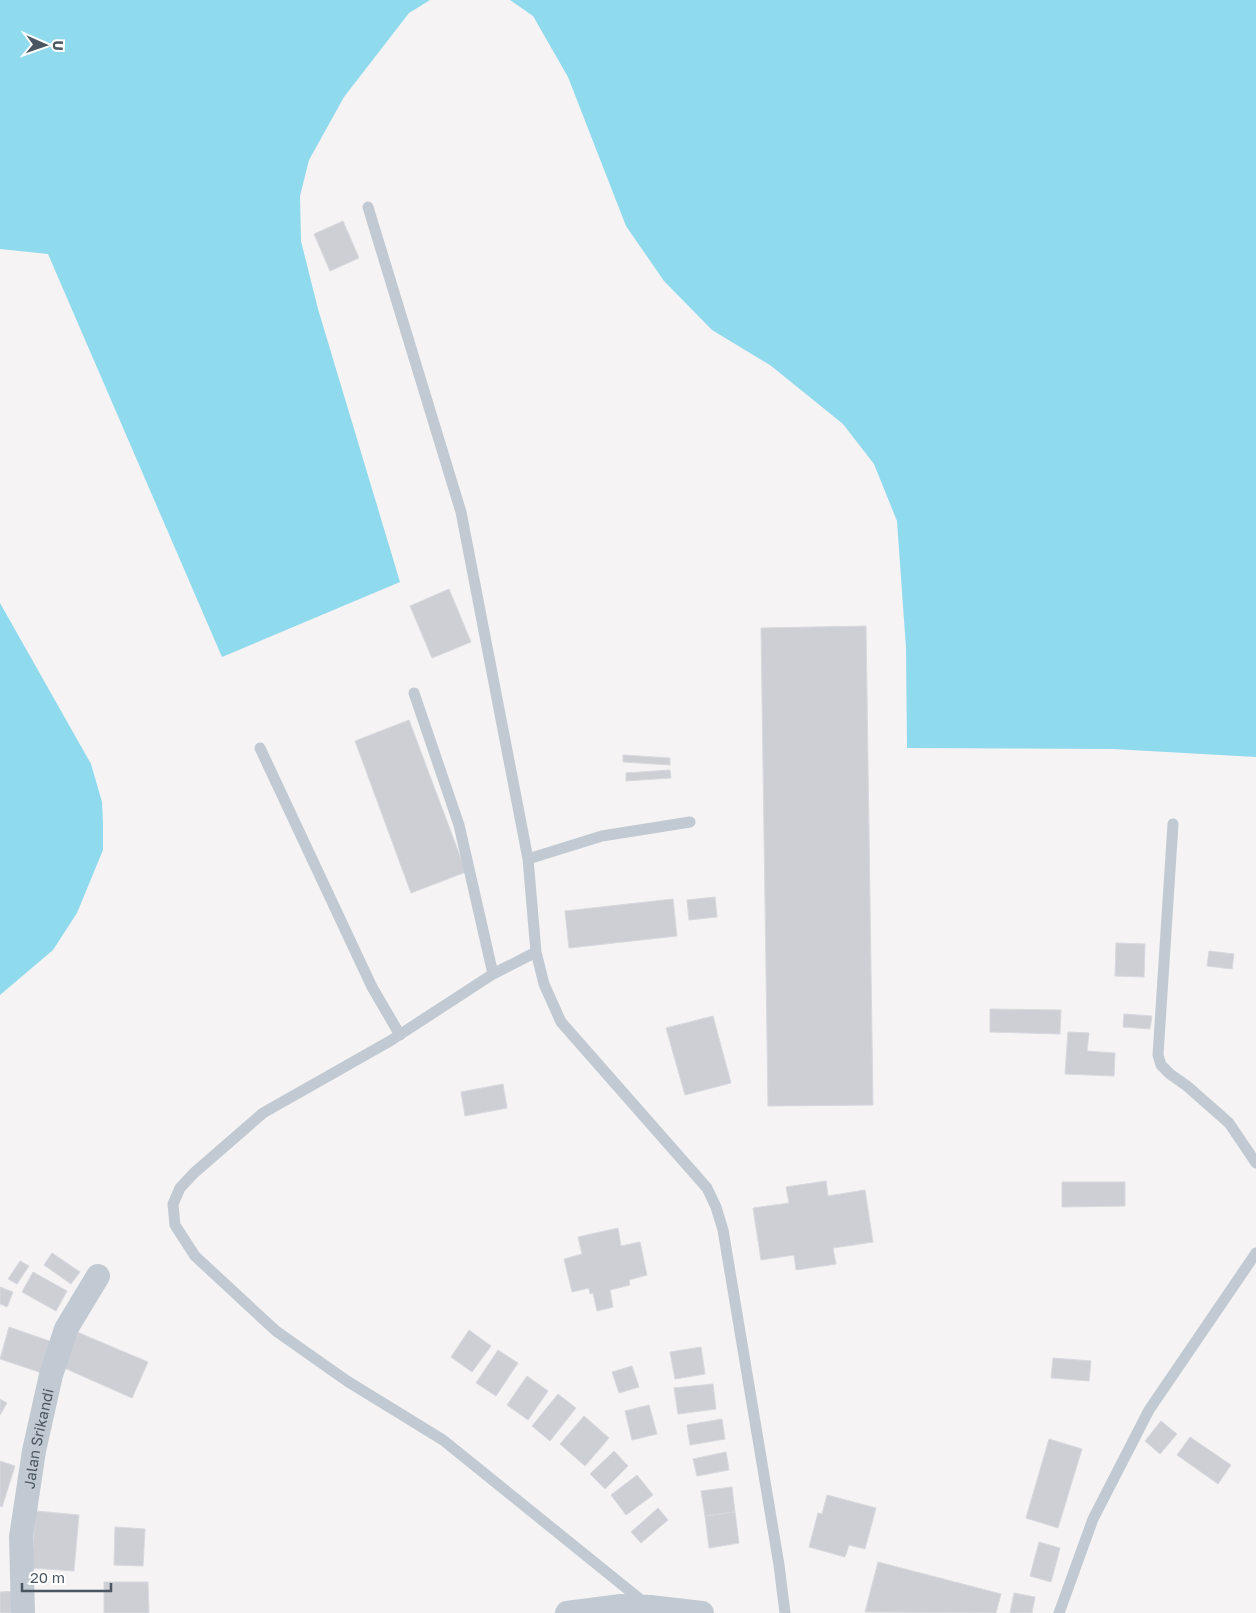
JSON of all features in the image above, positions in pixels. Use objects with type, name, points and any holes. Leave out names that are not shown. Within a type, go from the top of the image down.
[{"type":"street","name":"Jalan Srikandi","points":[[23,1613],[21,1537],[34,1451],[51,1374],[66,1328],[98,1276]]},
{"type":"street","points":[[567,1613],[621,1606],[650,1607],[702,1613]]},
{"type":"lane","points":[[368,207],[462,512],[528,859],[536,952],[544,984],[561,1022],[707,1188],[716,1207],[723,1230],[779,1565],[785,1613]]},
{"type":"lane","points":[[414,693],[459,824],[493,974]]},
{"type":"lane","points":[[260,748],[372,987],[400,1034]]},
{"type":"lane","points":[[528,859],[602,836],[690,822]]},
{"type":"lane","points":[[1173,824],[1158,1055],[1161,1065],[1170,1074],[1187,1086],[1229,1123],[1256,1163]]},
{"type":"lane","points":[[536,952],[493,974],[400,1034],[263,1113],[194,1173],[180,1188],[174,1204],[175,1225],[195,1256],[276,1331],[347,1381],[443,1440],[650,1607]]},
{"type":"lane","points":[[1059,1613],[1093,1519],[1149,1410],[1256,1253]]},
{"type":"water","points":[[0,0],[430,0],[409,13],[344,97],[309,160],[300,196],[301,241],[318,309],[400,582],[222,657],[48,254],[0,249]]},
{"type":"water","points":[[510,0],[1256,0],[1256,757],[1113,749],[907,748],[906,648],[897,521],[874,464],[843,424],[770,365],[712,330],[664,281],[626,226],[568,77],[533,16]]},
{"type":"water","points":[[0,603],[91,764],[102,802],[103,850],[77,913],[53,950],[0,995]]},
{"type":"building","points":[[343,221],[359,258],[330,271],[314,234]]},
{"type":"building","points":[[449,589],[471,642],[432,658],[410,606]]},
{"type":"building","points":[[866,626],[873,1105],[768,1106],[761,628]]},
{"type":"building","points":[[409,720],[466,872],[411,893],[355,741]]},
{"type":"building","points":[[623,755],[670,758],[670,765],[623,762]]},
{"type":"building","points":[[670,770],[671,778],[626,781],[626,773]]},
{"type":"building","points":[[715,897],[717,917],[689,920],[687,900]]},
{"type":"building","points":[[673,899],[677,936],[569,948],[565,911]]},
{"type":"building","points":[[1116,943],[1145,944],[1144,977],[1115,976]]},
{"type":"building","points":[[1209,951],[1234,954],[1232,969],[1207,966]]},
{"type":"building","points":[[990,1009],[1061,1010],[1060,1034],[990,1032]]},
{"type":"building","points":[[1124,1014],[1152,1016],[1150,1029],[1123,1027]]},
{"type":"building","points":[[713,1016],[731,1083],[685,1095],[666,1028]]},
{"type":"building","points":[[1068,1032],[1089,1033],[1087,1051],[1115,1053],[1114,1076],[1065,1074]]},
{"type":"building","points":[[503,1084],[507,1108],[465,1116],[461,1092]]},
{"type":"building","points":[[826,1181],[828,1196],[865,1190],[873,1242],[833,1248],[836,1264],[796,1270],[794,1255],[761,1260],[753,1208],[789,1203],[786,1187]]},
{"type":"building","points":[[1062,1182],[1125,1182],[1125,1206],[1062,1207]]},
{"type":"building","points":[[618,1228],[621,1246],[640,1242],[647,1275],[629,1280],[630,1285],[610,1290],[613,1307],[597,1311],[593,1293],[590,1294],[589,1288],[572,1292],[564,1259],[582,1254],[578,1237]]},
{"type":"building","points":[[52,1253],[80,1272],[71,1284],[44,1265]]},
{"type":"building","points":[[20,1261],[29,1266],[17,1284],[8,1279]]},
{"type":"building","points":[[33,1272],[67,1291],[56,1311],[22,1292]]},
{"type":"building","points":[[0,1287],[13,1292],[7,1307],[0,1304]]},
{"type":"building","points":[[9,1327],[55,1343],[45,1374],[0,1359]]},
{"type":"building","points":[[469,1330],[491,1346],[472,1372],[451,1357]]},
{"type":"building","points":[[77,1332],[148,1362],[132,1398],[62,1367]]},
{"type":"building","points":[[701,1347],[705,1374],[675,1379],[670,1352]]},
{"type":"building","points":[[498,1350],[518,1363],[496,1396],[476,1383]]},
{"type":"building","points":[[1053,1358],[1091,1361],[1089,1381],[1051,1378]]},
{"type":"building","points":[[632,1366],[639,1387],[619,1393],[612,1372]]},
{"type":"building","points":[[527,1376],[548,1391],[528,1420],[507,1405]]},
{"type":"building","points":[[713,1384],[716,1409],[678,1414],[674,1388]]},
{"type":"building","points":[[558,1394],[576,1408],[550,1441],[532,1426]]},
{"type":"building","points":[[0,1399],[7,1403],[0,1415]]},
{"type":"building","points":[[649,1405],[657,1434],[632,1440],[625,1411]]},
{"type":"building","points":[[584,1416],[609,1438],[585,1466],[560,1444]]},
{"type":"building","points":[[722,1419],[725,1439],[690,1445],[687,1425]]},
{"type":"building","points":[[1161,1421],[1177,1434],[1160,1454],[1145,1441]]},
{"type":"building","points":[[1190,1437],[1231,1465],[1218,1484],[1177,1455]]},
{"type":"building","points":[[1049,1439],[1082,1449],[1058,1528],[1026,1518]]},
{"type":"building","points":[[614,1451],[628,1466],[605,1489],[590,1474]]},
{"type":"building","points":[[726,1452],[729,1470],[697,1476],[693,1459]]},
{"type":"building","points":[[0,1461],[15,1466],[2,1507],[0,1506]]},
{"type":"building","points":[[637,1475],[653,1495],[626,1515],[611,1495]]},
{"type":"building","points":[[732,1487],[735,1512],[705,1516],[701,1491]]},
{"type":"building","points":[[827,1495],[876,1508],[865,1549],[849,1545],[845,1557],[809,1547],[818,1513],[822,1514]]},
{"type":"building","points":[[658,1508],[668,1520],[641,1543],[631,1532]]},
{"type":"building","points":[[36,1511],[79,1515],[74,1571],[31,1568]]},
{"type":"building","points":[[735,1512],[739,1543],[709,1548],[705,1516]]},
{"type":"building","points":[[115,1527],[145,1529],[143,1566],[114,1565]]},
{"type":"building","points":[[1039,1542],[1060,1548],[1051,1582],[1030,1576]]},
{"type":"building","points":[[878,1562],[1001,1594],[996,1613],[865,1612]]},
{"type":"building","points":[[104,1582],[148,1582],[149,1613],[104,1613]]},
{"type":"building","points":[[18,1591],[20,1613],[0,1613],[0,1592]]},
{"type":"building","points":[[1014,1593],[1035,1597],[1032,1613],[1010,1613]]}]
